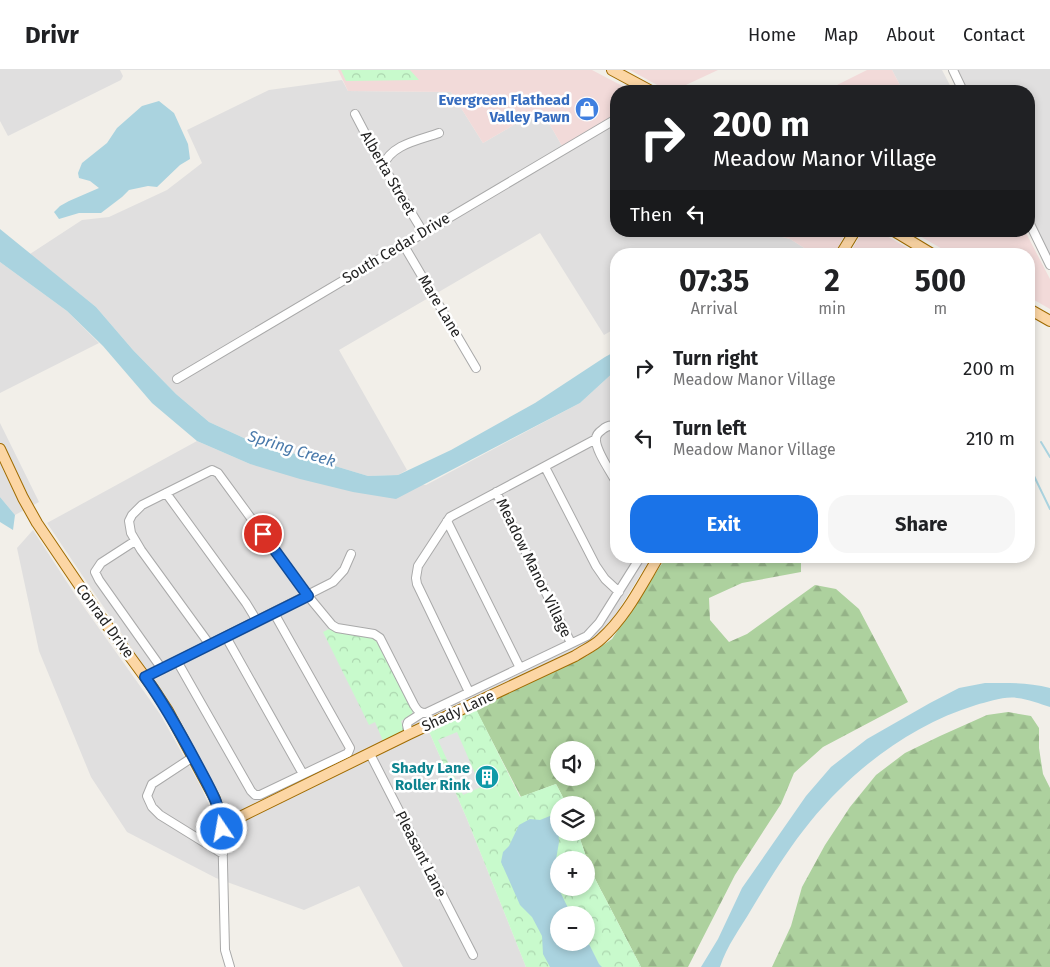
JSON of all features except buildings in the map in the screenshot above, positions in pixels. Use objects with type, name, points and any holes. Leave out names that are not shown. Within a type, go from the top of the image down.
[{"type":"main road","points":[[612,70],[640,85]]},
{"type":"main road","points":[[845,248],[851,237]]},
{"type":"main road","points":[[904,237],[922,248]]},
{"type":"main road","points":[[1035,312],[1050,321]]},
{"type":"main road","name":"Conrad Drive","points":[[0,449],[37,523],[168,711],[215,799],[222,821]]},
{"type":"main road","name":"Shady Lane","points":[[222,821],[238,818],[409,734],[575,656],[601,640],[629,605],[655,563]]},
{"type":"street","points":[[953,70],[960,85]]},
{"type":"street","name":"Alberta Street","points":[[355,114],[383,166],[423,232]]},
{"type":"street","name":"South Cedar Drive","points":[[177,379],[610,122]]},
{"type":"street","points":[[383,166],[391,153],[399,148],[439,133]]},
{"type":"street","points":[[1035,234],[1050,265]]},
{"type":"street","name":"Mare Lane","points":[[403,244],[476,368]]},
{"type":"street","name":"Meadow Manor Village","points":[[469,692],[417,584],[418,566],[450,516],[596,439],[597,434],[610,426]]},
{"type":"street","points":[[596,439],[598,448],[610,471]]},
{"type":"street","points":[[545,467],[596,566],[611,586],[619,592]]},
{"type":"street","points":[[210,644],[135,541],[129,521],[142,505],[215,470],[308,596],[332,625],[337,628],[374,634],[380,638],[414,705],[422,713]]},
{"type":"street","points":[[166,492],[257,621]]},
{"type":"street","name":"Meadow Manor Village","points":[[496,492],[571,643]]},
{"type":"street","points":[[447,521],[520,668]]},
{"type":"street","points":[[135,541],[101,563],[95,572],[162,668]]},
{"type":"street","points":[[145,677],[333,582],[344,570],[351,554]]},
{"type":"street","name":"Meadow Manor Village","points":[[409,734],[408,722],[422,713],[426,713],[520,668],[593,631],[637,563]]},
{"type":"street","points":[[177,661],[255,795],[348,753],[350,748],[274,612]]},
{"type":"street","points":[[226,636],[303,774]]},
{"type":"street","name":"Pleasant Lane","points":[[370,754],[473,955]]},
{"type":"street","points":[[194,757],[152,784],[147,796],[152,807],[160,815],[223,854]]},
{"type":"street","points":[[222,821],[223,920],[225,950],[230,967]]},
{"type":"shaded area","points":[[0,70],[120,70],[123,76],[121,80],[8,136],[0,121]]},
{"type":"shaded area","points":[[338,70],[592,70],[621,85],[610,85],[610,118],[562,146],[541,109],[483,143],[451,92],[348,91]]},
{"type":"shaded area","points":[[630,70],[718,70],[686,85],[657,85]]},
{"type":"shaded area","points":[[867,70],[892,70],[900,85],[837,85]]},
{"type":"shaded area","points":[[892,70],[942,70],[950,85],[900,85]]},
{"type":"shaded area","points":[[956,70],[1050,70],[1050,259],[1035,228],[1035,85],[964,85]]},
{"type":"shaded area","points":[[342,80],[348,91],[451,92],[483,143],[541,109],[562,146],[610,118],[610,237],[782,237],[790,239],[804,248],[610,248],[610,332],[604,335],[540,233],[339,350],[407,470],[398,475],[368,476],[246,439],[209,422],[176,394],[133,350],[96,307],[30,254],[82,220],[109,217],[167,190],[202,163],[187,130],[269,90]]},
{"type":"shaded area","points":[[782,237],[843,237],[838,248],[804,248],[790,239]]},
{"type":"shaded area","points":[[859,237],[888,237],[908,248],[853,248]]},
{"type":"shaded area","points":[[921,237],[1028,237],[1034,248],[941,248]]},
{"type":"shaded area","points":[[1035,250],[1050,279],[1050,309],[1035,300]]},
{"type":"shaded area","points":[[0,262],[67,311],[99,343],[0,393]]},
{"type":"shaded area","points":[[610,376],[610,563],[648,563],[611,622],[593,642],[249,811],[231,813],[219,798],[175,713],[47,523],[197,441],[250,464],[426,485],[580,403]]},
{"type":"shaded area","points":[[0,423],[39,502],[15,515],[0,497]]},
{"type":"shaded area","points":[[33,530],[76,596],[160,714],[201,787],[218,826],[228,829],[428,729],[467,819],[526,967],[403,967],[359,886],[304,910],[216,878],[127,832],[91,777],[39,651],[17,548]]},
{"type":"shaded area","points":[[457,732],[481,787],[463,795],[438,740]]},
{"type":"green space","points":[[341,70],[410,70],[419,80],[346,81]]},
{"type":"green space","points":[[662,563],[801,563],[801,572],[742,583],[709,598],[710,620],[729,642],[747,634],[815,585],[836,589],[859,609],[908,702],[823,747],[794,773],[781,804],[735,875],[688,967],[641,967],[595,879],[595,851],[584,851],[581,841],[595,841],[595,796],[562,796],[557,786],[595,786],[595,741],[550,741],[551,786],[521,797],[475,708],[587,656],[612,639]]},
{"type":"green space","points":[[329,629],[338,632],[375,636],[413,711],[411,716],[401,721],[404,731],[383,741],[375,722],[369,725],[323,632]]},
{"type":"green space","points":[[475,707],[520,797],[550,786],[557,786],[562,796],[550,796],[550,841],[581,841],[584,851],[550,851],[550,896],[595,896],[595,879],[641,967],[526,967],[467,819],[428,729]]},
{"type":"green space","points":[[1008,712],[1031,716],[1039,728],[1039,748],[1043,774],[1050,788],[1050,967],[772,967],[791,926],[802,887],[825,845],[850,807],[876,775],[905,753],[940,736],[987,715]]},
{"type":"water","points":[[159,101],[174,113],[188,144],[190,159],[180,165],[157,187],[148,186],[129,190],[101,213],[79,213],[59,219],[54,212],[60,206],[99,188],[90,181],[79,178],[78,173],[82,163],[107,143],[117,128],[142,106]]},
{"type":"water","points":[[0,229],[96,307],[133,350],[176,394],[209,422],[246,439],[368,476],[398,475],[451,450],[535,403],[610,354],[610,376],[580,403],[396,499],[353,492],[250,464],[197,441],[152,403],[103,346],[67,311],[0,262]]},
{"type":"water","points":[[0,497],[15,515],[13,530],[0,522]]},
{"type":"water","points":[[985,683],[1026,684],[1050,688],[1050,707],[1017,698],[1007,698],[976,705],[929,724],[885,751],[845,784],[802,832],[734,937],[720,967],[701,967],[718,939],[742,888],[806,796],[831,767],[867,739],[930,703],[959,688]]},
{"type":"water","points":[[550,816],[550,841],[559,841],[557,851],[550,851],[550,896],[562,896],[567,906],[550,906],[550,951],[592,951],[602,967],[550,967],[543,954],[542,936],[532,917],[520,905],[501,862],[503,852],[509,846],[519,825],[530,819],[540,820]]},
{"type":"waterway","name":"Spring Creek","points":[[1041,442],[1050,457]]},
{"type":"waterway","points":[[1035,478],[1050,509]]},
{"type":"place","name":"Evergreen Flathead Valley Pawn","points":[[587,109]]},
{"type":"place","name":"Shady Lane Roller Rink","points":[[487,777]]},
{"type":"route","points":[[222,829],[219,811],[205,778],[168,711],[145,677],[308,596],[263,534]]}]
